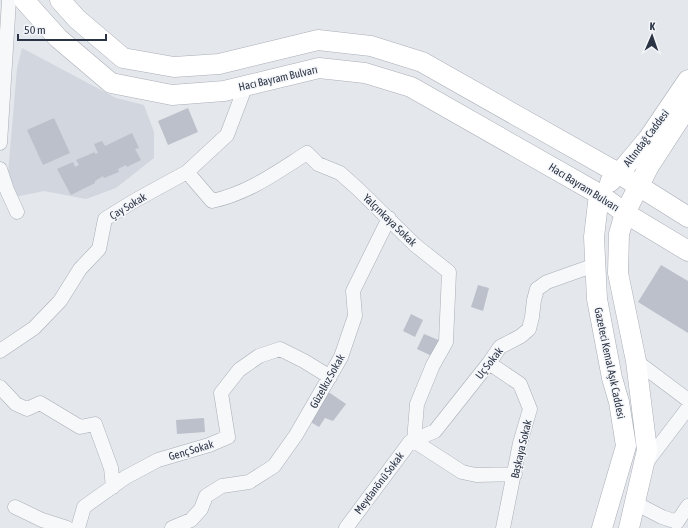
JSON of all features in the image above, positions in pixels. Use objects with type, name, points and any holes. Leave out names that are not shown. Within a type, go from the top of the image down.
[{"type":"main road","name":"Hacı Bayram Bulvarı","points":[[24,0],[58,38],[111,83],[172,95],[224,91],[319,68],[365,72],[411,87],[599,194],[625,213],[688,251]]},
{"type":"main road","points":[[60,0],[77,19],[124,58],[174,67],[219,64],[318,40],[371,46],[422,62],[618,173],[688,217]]},
{"type":"main road","name":"Altındağ Caddesi","points":[[599,194],[648,139],[688,80]]},
{"type":"main road","name":"Altındağ Caddesi","points":[[625,213],[658,151],[688,106]]},
{"type":"main road","name":"Gazeteci Kemal Aşık Caddesi","points":[[599,194],[594,238],[597,299],[612,378],[619,402],[626,446],[602,528]]},
{"type":"main road","name":"Gazeteci Kemal Aşık Caddesi","points":[[625,213],[619,234],[618,274],[636,361],[647,450],[629,528]]},
{"type":"street","points":[[0,143],[9,0]]},
{"type":"street","name":"Çay Sokak","points":[[0,351],[34,328],[60,301],[80,269],[99,250],[105,219],[187,172],[227,135],[246,85]]},
{"type":"street","name":"Yalçınkaya Sokak","points":[[187,172],[212,201],[258,185],[307,153],[318,164],[340,173],[389,218],[415,245],[449,272],[446,342],[416,404],[414,441]]},
{"type":"street","points":[[0,169],[7,190],[17,212]]},
{"type":"street","name":"Güzelkız Sokak","points":[[172,528],[191,520],[201,509],[206,496],[222,486],[249,482],[274,466],[296,435],[341,357],[355,316],[353,291],[389,218]]},
{"type":"street","name":"Uç Sokak","points":[[414,441],[435,431],[500,347],[521,336],[529,329],[537,289],[547,282],[595,265]]},
{"type":"street","name":"Genç Sokak","points":[[78,528],[84,507],[126,477],[158,460],[209,445],[228,437],[221,393],[239,370],[259,356],[280,349],[304,361],[330,377]]},
{"type":"street","points":[[636,361],[688,400]]},
{"type":"street","name":"Başkaya Sokak","points":[[489,363],[520,384],[530,409],[520,444],[504,528]]},
{"type":"street","points":[[0,387],[16,404],[27,409],[40,403],[80,427],[95,424],[111,468],[113,486]]},
{"type":"street","points":[[644,467],[688,408]]},
{"type":"street","points":[[414,441],[462,472],[476,475],[515,474]]},
{"type":"street","name":"Meydanönü Sokak","points":[[346,528],[410,442],[414,441]]},
{"type":"street","points":[[635,503],[681,525],[688,506]]},
{"type":"street","points":[[15,507],[42,520],[68,528]]},
{"type":"shaded area","points":[[22,48],[116,98],[144,105],[154,132],[154,158],[116,188],[86,199],[44,191],[15,197],[8,174],[17,68]]},
{"type":"building","points":[[188,108],[198,132],[168,145],[158,121]]},
{"type":"building","points":[[54,118],[70,153],[43,165],[27,130]]},
{"type":"building","points":[[132,133],[139,148],[135,149],[141,160],[127,167],[126,165],[118,169],[119,172],[104,178],[103,176],[95,181],[95,183],[71,195],[57,169],[73,162],[75,167],[79,165],[76,160],[95,152],[95,154],[98,153],[94,144],[102,141],[105,146]]},
{"type":"building","points":[[661,265],[688,281],[688,333],[638,302]]},
{"type":"building","points":[[478,285],[489,288],[483,311],[471,307]]},
{"type":"building","points":[[411,314],[423,320],[415,337],[403,331]]},
{"type":"building","points":[[424,334],[441,341],[434,357],[417,349]]},
{"type":"building","points":[[327,391],[346,404],[333,421],[325,418],[319,427],[309,421]]},
{"type":"building","points":[[204,418],[205,432],[177,434],[176,420]]}]
